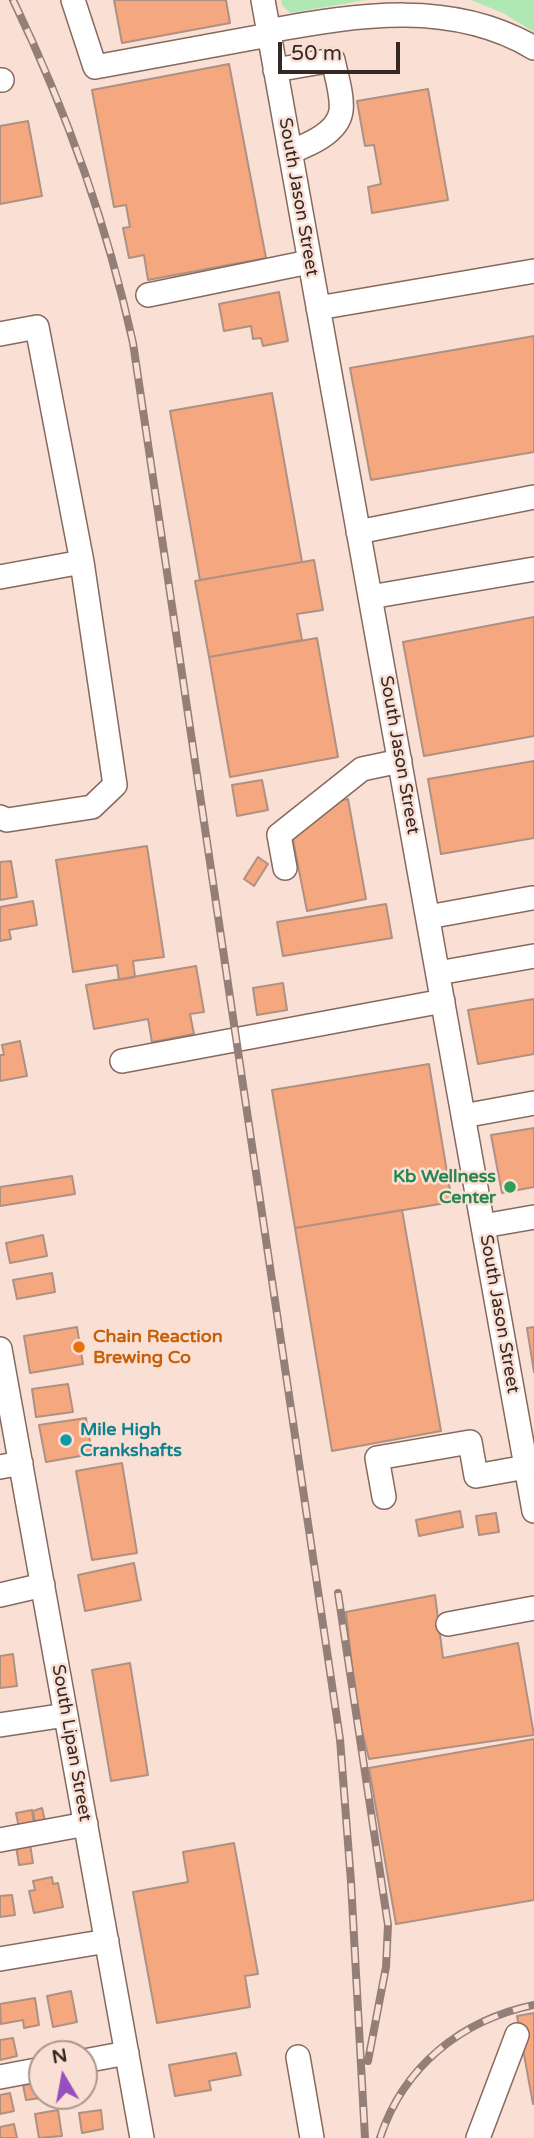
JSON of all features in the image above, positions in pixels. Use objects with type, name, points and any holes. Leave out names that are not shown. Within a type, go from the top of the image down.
[{"type":"street","points":[[73,0],[95,67],[399,8],[433,7],[478,16],[505,29],[534,48]]},
{"type":"street","name":"South Jason Street","points":[[263,0],[534,1511]]},
{"type":"street","points":[[275,70],[333,60],[342,108],[339,119],[317,142],[290,152]]},
{"type":"street","points":[[148,295],[309,262]]},
{"type":"street","points":[[318,308],[534,271]]},
{"type":"street","points":[[0,334],[37,327],[82,562],[115,785],[92,807],[7,820],[0,817]]},
{"type":"street","points":[[358,532],[534,498]]},
{"type":"street","points":[[0,577],[82,562]]},
{"type":"street","points":[[370,597],[534,569]]},
{"type":"street","points":[[285,868],[279,835],[362,769],[400,761]]},
{"type":"street","points":[[428,917],[533,898]]},
{"type":"street","points":[[438,973],[534,956]]},
{"type":"street","points":[[122,1060],[443,1001]]},
{"type":"street","points":[[463,1115],[534,1102]]},
{"type":"street","points":[[483,1226],[534,1217]]},
{"type":"street","name":"South Lipan Street","points":[[0,1349],[11,1465],[43,1585],[142,2138]]},
{"type":"street","points":[[384,1497],[377,1458],[470,1442],[476,1476],[530,1479]]},
{"type":"street","points":[[0,1595],[43,1585]]},
{"type":"street","points":[[449,1624],[534,1608]]},
{"type":"street","points":[[0,1725],[66,1715]]},
{"type":"street","points":[[0,1840],[86,1824]]},
{"type":"street","points":[[0,1959],[107,1941]]},
{"type":"street","points":[[478,2138],[517,2035]]},
{"type":"street","points":[[98,2058],[127,2053]]},
{"type":"street","points":[[298,2057],[312,2138]]},
{"type":"street","points":[[0,2077],[28,2072]]},
{"type":"green space","points":[[281,0],[366,0],[290,13]]},
{"type":"green space","points":[[471,0],[534,0],[534,32],[503,13]]},
{"type":"building","points":[[114,0],[226,0],[230,23],[122,43]]},
{"type":"building","points":[[229,64],[266,258],[148,280],[144,255],[129,258],[123,228],[130,227],[126,205],[114,207],[92,90]]},
{"type":"building","points":[[428,89],[448,200],[372,213],[368,187],[381,184],[374,145],[365,146],[357,101]]},
{"type":"building","points":[[28,121],[42,196],[0,204],[0,126]]},
{"type":"building","points":[[279,292],[288,341],[263,346],[261,338],[253,339],[251,326],[224,331],[219,304]]},
{"type":"building","points":[[534,336],[534,452],[371,480],[350,368]]},
{"type":"building","points":[[272,393],[302,562],[200,580],[170,411]]},
{"type":"building","points":[[314,560],[323,610],[297,614],[302,640],[209,657],[195,581]]},
{"type":"building","points":[[534,617],[534,736],[424,756],[403,642]]},
{"type":"building","points":[[317,638],[338,757],[230,777],[209,657]]},
{"type":"building","points":[[534,761],[534,838],[441,854],[428,779]]},
{"type":"building","points":[[262,780],[268,810],[237,816],[232,785]]},
{"type":"building","points":[[348,799],[366,899],[307,911],[292,835],[327,803]]},
{"type":"building","points":[[147,846],[164,957],[133,961],[135,977],[119,980],[117,965],[73,972],[56,860]]},
{"type":"building","points":[[258,857],[268,864],[254,886],[244,879]]},
{"type":"building","points":[[11,861],[17,897],[0,900],[0,862]]},
{"type":"building","points":[[33,901],[37,925],[9,930],[11,939],[0,941],[0,907]]},
{"type":"building","points":[[386,904],[392,938],[283,956],[277,922]]},
{"type":"building","points":[[196,966],[204,1012],[190,1014],[194,1034],[152,1042],[148,1019],[94,1029],[86,985]]},
{"type":"building","points":[[283,983],[287,1010],[257,1015],[253,988]]},
{"type":"building","points":[[534,999],[534,1054],[478,1064],[468,1010]]},
{"type":"building","points":[[20,1041],[27,1076],[0,1081],[0,1055],[4,1055],[2,1045]]},
{"type":"building","points":[[429,1064],[452,1202],[295,1228],[272,1090]]},
{"type":"building","points":[[534,1128],[534,1187],[502,1193],[491,1135]]},
{"type":"building","points":[[72,1176],[75,1194],[0,1206],[0,1187]]},
{"type":"building","points":[[402,1210],[441,1431],[332,1451],[295,1228]]},
{"type":"building","points":[[43,1235],[47,1256],[10,1263],[6,1243]]},
{"type":"building","points":[[52,1273],[55,1292],[17,1299],[13,1280]]},
{"type":"building","points":[[77,1327],[83,1364],[30,1373],[24,1336]]},
{"type":"building","points":[[534,1327],[534,1372],[527,1328]]},
{"type":"building","points":[[68,1384],[73,1412],[36,1417],[32,1389]]},
{"type":"building","name":"Mile High Crankshafts","points":[[86,1418],[92,1454],[46,1462],[39,1425]]},
{"type":"building","points":[[122,1463],[137,1553],[92,1560],[76,1471]]},
{"type":"building","points":[[460,1511],[463,1527],[419,1536],[416,1520]]},
{"type":"building","points":[[496,1513],[499,1532],[479,1535],[476,1516]]},
{"type":"building","points":[[134,1563],[141,1600],[85,1611],[78,1575]]},
{"type":"building","points":[[435,1595],[443,1658],[518,1643],[534,1735],[369,1759],[357,1711],[346,1612]]},
{"type":"building","points":[[13,1654],[17,1686],[0,1688],[0,1656]]},
{"type":"building","points":[[130,1663],[148,1775],[111,1781],[92,1670]]},
{"type":"building","points":[[534,1739],[534,1900],[396,1924],[369,1768]]},
{"type":"building","points":[[42,1808],[45,1821],[35,1823],[33,1811]]},
{"type":"building","points":[[32,1810],[34,1825],[19,1828],[16,1813]]},
{"type":"building","points":[[234,1843],[258,1974],[245,1976],[250,2007],[157,2023],[133,1892],[188,1882],[183,1852]]},
{"type":"building","points":[[30,1844],[33,1863],[19,1865],[16,1846]]},
{"type":"building","points":[[52,1877],[53,1884],[58,1883],[63,1907],[34,1913],[29,1891],[35,1890],[33,1881]]},
{"type":"building","points":[[12,1895],[15,1915],[0,1917],[0,1896]]},
{"type":"building","points":[[71,1991],[77,2022],[53,2027],[47,1996]]},
{"type":"building","points":[[35,1998],[39,2025],[24,2028],[23,2020],[1,2024],[0,2004]]},
{"type":"building","points":[[534,2013],[534,2104],[533,2104],[517,2016]]},
{"type":"building","points":[[13,2038],[17,2056],[0,2060],[0,2040]]},
{"type":"building","points":[[236,2053],[241,2075],[209,2081],[211,2090],[175,2096],[169,2065]]},
{"type":"building","points":[[28,2084],[28,2100],[26,2100],[23,2085]]},
{"type":"building","points":[[10,2093],[14,2111],[0,2114],[0,2095]]},
{"type":"building","points":[[58,2110],[62,2136],[39,2138],[35,2114]]},
{"type":"building","points":[[101,2110],[103,2129],[82,2133],[79,2113]]},
{"type":"building","points":[[14,2124],[17,2138],[0,2138],[0,2127]]},
{"type":"railway","points":[[13,0],[50,83],[83,168],[111,255],[133,343],[340,1739],[365,2138]]},
{"type":"railway","points":[[338,1593],[388,1925],[386,1967],[368,2061]]},
{"type":"railway","points":[[380,2138],[404,2089],[438,2050],[482,2022],[534,2005]]},
{"type":"place","name":"Kb Wellness Center","points":[[510,1187]]},
{"type":"place","name":"Chain Reaction Brewing Co","points":[[79,1347]]},
{"type":"place","name":"Mile High Crankshafts","points":[[66,1440]]}]
